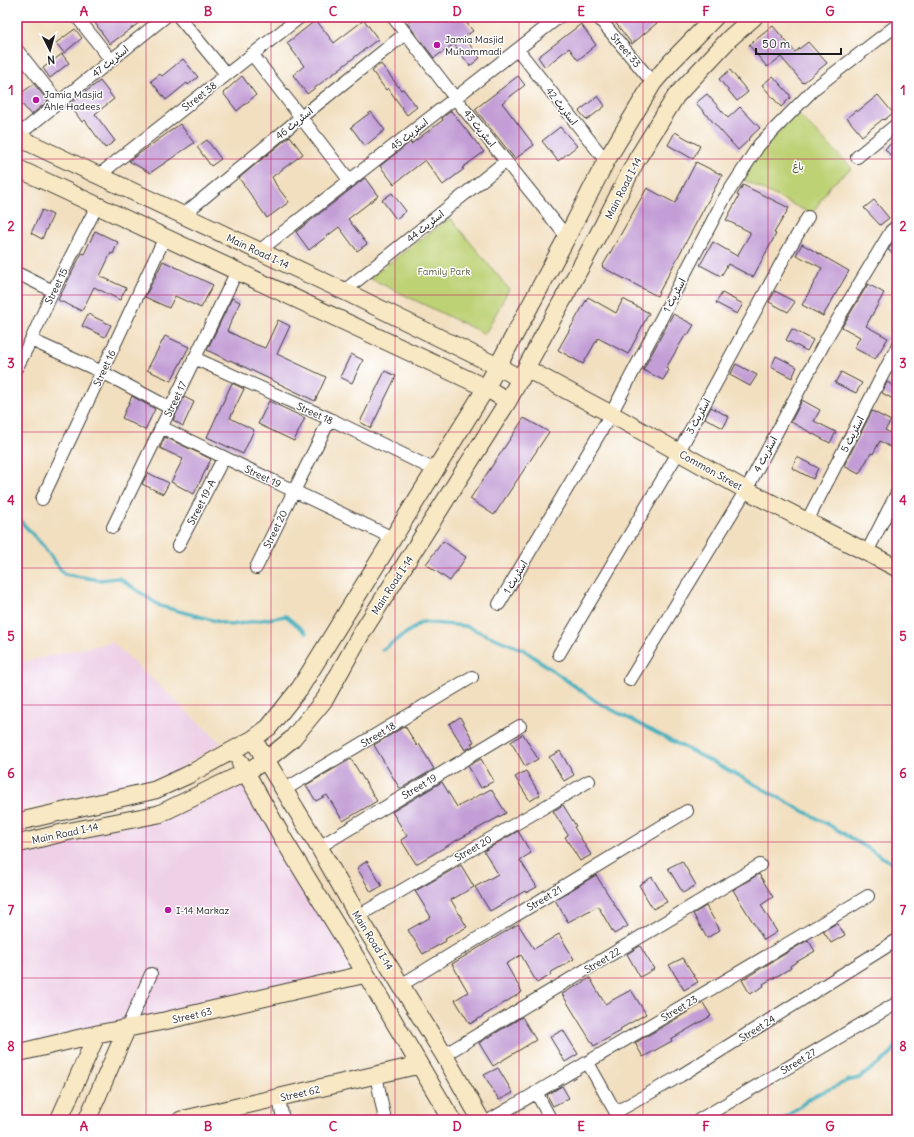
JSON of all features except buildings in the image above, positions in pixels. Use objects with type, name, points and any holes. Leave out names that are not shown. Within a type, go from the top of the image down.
[{"type":"main road","points":[[17,822],[155,790],[188,775],[234,750],[253,739],[269,727],[300,688],[486,388],[606,162],[653,83],[671,62],[715,17]]},
{"type":"main road","name":"Main Road I-14","points":[[17,844],[66,832],[159,814],[246,772],[266,760],[292,738],[325,699],[361,634],[508,401],[600,234],[637,158],[676,96],[730,38],[754,17]]},
{"type":"main road","name":"Main Road I-14","points":[[17,137],[344,291],[498,366],[524,374]]},
{"type":"main road","points":[[17,168],[486,388],[508,401]]},
{"type":"main road","name":"Common Street","points":[[524,374],[611,414],[746,490],[897,568]]},
{"type":"main road","name":"Main Road I-14","points":[[253,739],[319,847],[358,916],[444,1055],[481,1120]]},
{"type":"main road","points":[[234,750],[285,842],[366,974],[452,1120]]},
{"type":"main road","name":"Street 63","points":[[17,1053],[97,1034],[164,1021],[366,974]]},
{"type":"main road","points":[[87,1120],[127,1028]]},
{"type":"main road","points":[[59,1120],[97,1034]]},
{"type":"main road","name":"Street 62","points":[[183,1120],[376,1075],[416,1059],[434,1039]]},
{"type":"street","points":[[77,17],[111,60]]},
{"type":"street","name":"اسٹریٹ 47","points":[[17,137],[165,17]]},
{"type":"street","points":[[179,17],[226,74]]},
{"type":"street","name":"Street 38","points":[[99,175],[300,17]]},
{"type":"street","name":"اسٹریٹ 43","points":[[394,17],[456,98],[567,237]]},
{"type":"street","name":"اسٹریٹ 45","points":[[259,252],[518,50],[558,17]]},
{"type":"street","name":"Street 33","points":[[598,17],[653,83]]},
{"type":"street","name":"اسٹریٹ 1","points":[[499,604],[611,414],[724,199],[760,145],[815,88],[897,25]]},
{"type":"street","name":"اسٹریٹ 46","points":[[183,215],[406,33]]},
{"type":"street","points":[[17,50],[58,103]]},
{"type":"street","name":"اسٹریٹ 42","points":[[518,50],[606,162]]},
{"type":"street","points":[[252,54],[350,181]]},
{"type":"street","points":[[857,157],[897,124]]},
{"type":"street","name":"اسٹریٹ 44","points":[[344,291],[506,161]]},
{"type":"street","name":"Street 15","points":[[17,366],[31,340],[53,290],[97,206]]},
{"type":"street","name":"اسٹریٹ 3","points":[[559,654],[678,453],[790,246],[808,217]]},
{"type":"street","name":"اسٹریٹ 4","points":[[630,680],[746,490],[829,334],[891,231],[897,226]]},
{"type":"street","name":"Street 16","points":[[42,499],[166,237]]},
{"type":"street","name":"Street 17","points":[[113,527],[237,271]]},
{"type":"street","points":[[17,273],[53,290]]},
{"type":"street","points":[[31,340],[102,372],[170,408]]},
{"type":"street","name":"اسٹریٹ 5","points":[[807,521],[897,347]]},
{"type":"street","name":"Street 18","points":[[194,358],[330,419],[435,470]]},
{"type":"street","name":"Street 19","points":[[161,427],[294,491],[330,419]]},
{"type":"street","name":"Street 19-A","points":[[178,546],[224,457]]},
{"type":"street","points":[[294,491],[393,538]]},
{"type":"street","name":"Street 20","points":[[256,568],[294,491]]},
{"type":"street","points":[[866,552],[897,493]]},
{"type":"street","name":"Street 18","points":[[284,790],[472,678]]},
{"type":"street","name":"Street 19","points":[[319,847],[520,726]]},
{"type":"street","name":"Street 20","points":[[358,916],[589,781]]},
{"type":"street","name":"Street 21","points":[[401,985],[687,811]]},
{"type":"street","name":"Street 22","points":[[444,1055],[760,865]]},
{"type":"street","name":"Street 23","points":[[490,1120],[868,896]]},
{"type":"street","name":"Street 24","points":[[618,1116],[897,940]]},
{"type":"street","points":[[127,1028],[151,974]]},
{"type":"street","name":"Street 27","points":[[699,1120],[897,1002]]},
{"type":"street","points":[[588,1063],[618,1116]]},
{"type":"street","points":[[376,1075],[385,1120]]},
{"type":"street","points":[[536,1092],[551,1120]]},
{"type":"street","points":[[279,1098],[283,1120]]},
{"type":"shaded area","points":[[112,642],[221,743],[169,775],[17,811],[17,663]]},
{"type":"shaded area","name":"I-14 Markaz","points":[[244,783],[354,970],[17,1049],[17,849],[163,818]]},
{"type":"green space","name":"باغ","points":[[797,113],[852,168],[830,186],[812,214],[742,179],[763,148]]},
{"type":"green space","name":"Family Park","points":[[450,218],[509,289],[485,334],[369,278]]},
{"type":"waterway","points":[[17,517],[44,547],[64,574],[99,580],[119,578],[160,606],[231,625],[286,616],[306,633]]},
{"type":"waterway","points":[[382,650],[422,622],[465,626],[524,650],[597,702],[745,779],[831,826],[897,866]]},
{"type":"waterway","points":[[782,1120],[812,1097],[847,1081],[859,1078],[889,1056],[897,1045]]},
{"type":"place","name":"Jamia Masjid Muhammadi","points":[[437,45]]},
{"type":"place","name":"Jamia Masjid Ahle Hadees","points":[[36,100]]},
{"type":"place","name":"I-14 Markaz","points":[[168,910]]}]
